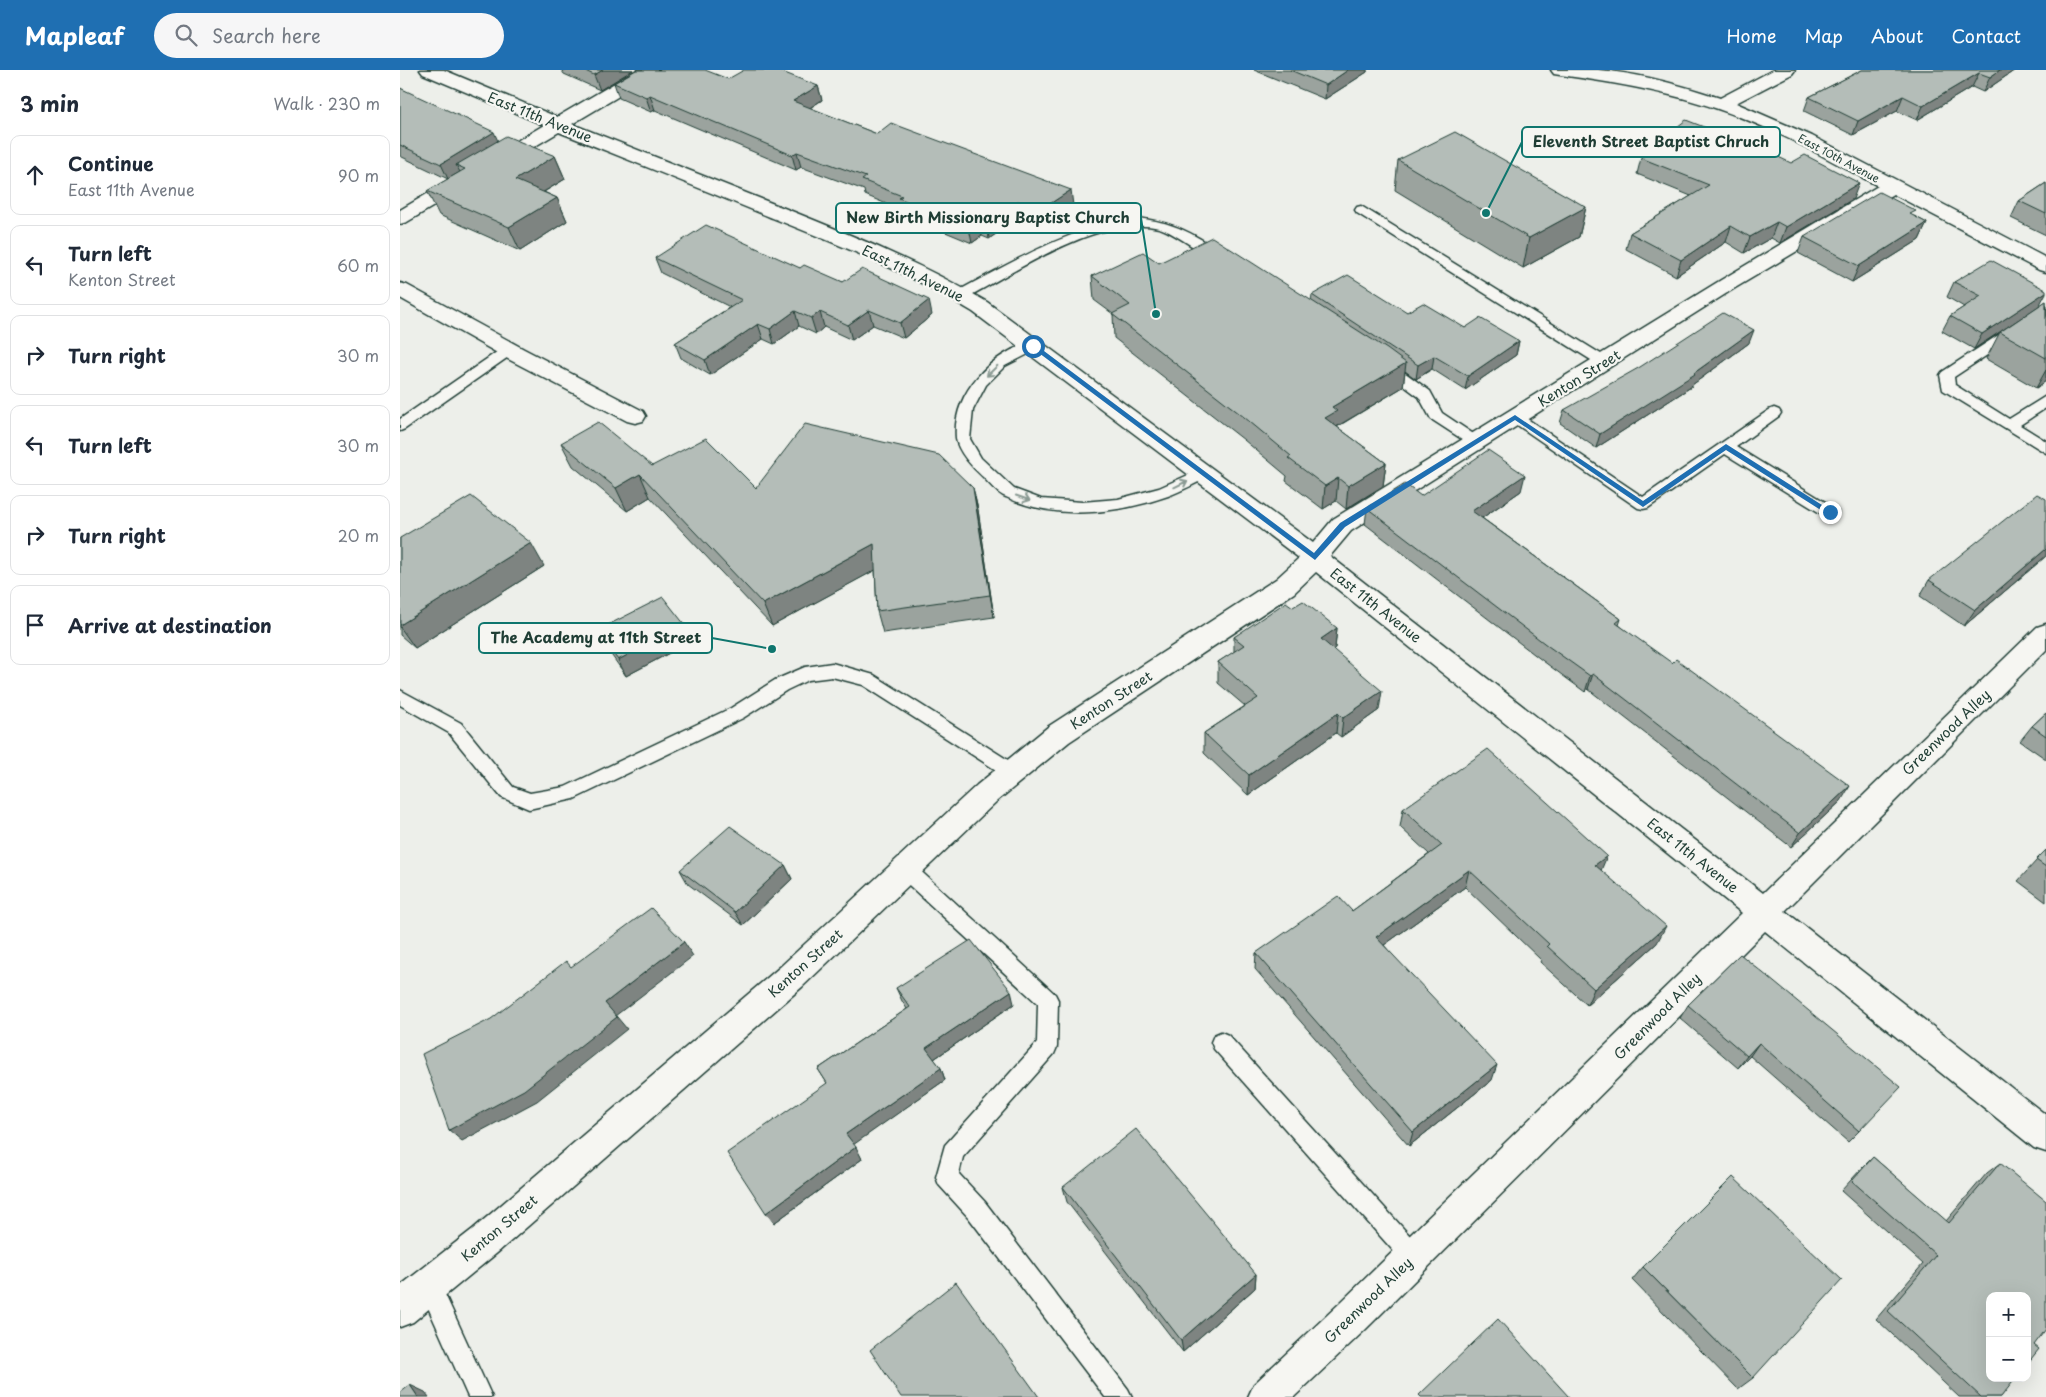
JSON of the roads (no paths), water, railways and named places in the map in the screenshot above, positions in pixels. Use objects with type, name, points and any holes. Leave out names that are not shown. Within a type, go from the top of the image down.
[{"type":"street","name":"East 11th Avenue","points":[[429,70],[559,125],[857,245],[951,288],[1033,346],[1315,558],[2046,1136]]},
{"type":"street","points":[[400,218],[650,70]]},
{"type":"street","name":"East 10th Avenue","points":[[1560,70],[1606,73],[1721,104],[1759,118],[1802,138],[2046,266]]},
{"type":"street","points":[[1721,104],[1786,70]]},
{"type":"street","name":"Kenton Street","points":[[400,1309],[492,1234],[792,977],[987,792],[1059,734],[1285,586],[1315,558],[1342,525],[1892,186]]},
{"type":"street","points":[[400,289],[635,416]]},
{"type":"street","name":"Greenwood Alley","points":[[1267,1397],[2046,634]]},
{"type":"lane","points":[[1361,210],[1604,362]]},
{"type":"lane","points":[[961,295],[1070,238],[1115,223],[1135,221],[1158,224],[1181,232],[1231,264]]},
{"type":"lane","points":[[2046,310],[1947,375],[1948,387],[2046,448]]},
{"type":"lane","points":[[1033,346],[1000,363],[980,383],[966,410],[963,439],[975,461],[1009,493],[1040,504],[1082,507],[1118,504],[1164,492],[1204,473]]},
{"type":"lane","points":[[400,426],[510,350]]},
{"type":"lane","points":[[1374,357],[1425,394],[1436,416],[1476,442]]},
{"type":"lane","points":[[2010,425],[2046,402]]},
{"type":"lane","points":[[1515,417],[1643,504],[1774,413]]},
{"type":"lane","points":[[1726,447],[1830,512]]},
{"type":"lane","points":[[400,697],[455,728],[507,792],[529,801],[568,794],[737,713],[781,685],[805,674],[832,670],[868,680],[1013,772]]},
{"type":"lane","points":[[906,870],[1048,1000],[1047,1047],[953,1152],[948,1177],[977,1210],[1120,1397]]},
{"type":"lane","points":[[1221,1042],[1413,1256]]},
{"type":"lane","points":[[429,1285],[480,1397]]},
{"type":"place","name":"Eleventh Street Baptist Chruch","points":[[1486,213]]},
{"type":"place","name":"New Birth Missionary Baptist Church","points":[[1156,314]]},
{"type":"place","name":"The Academy at 11th Street","points":[[772,649]]}]
